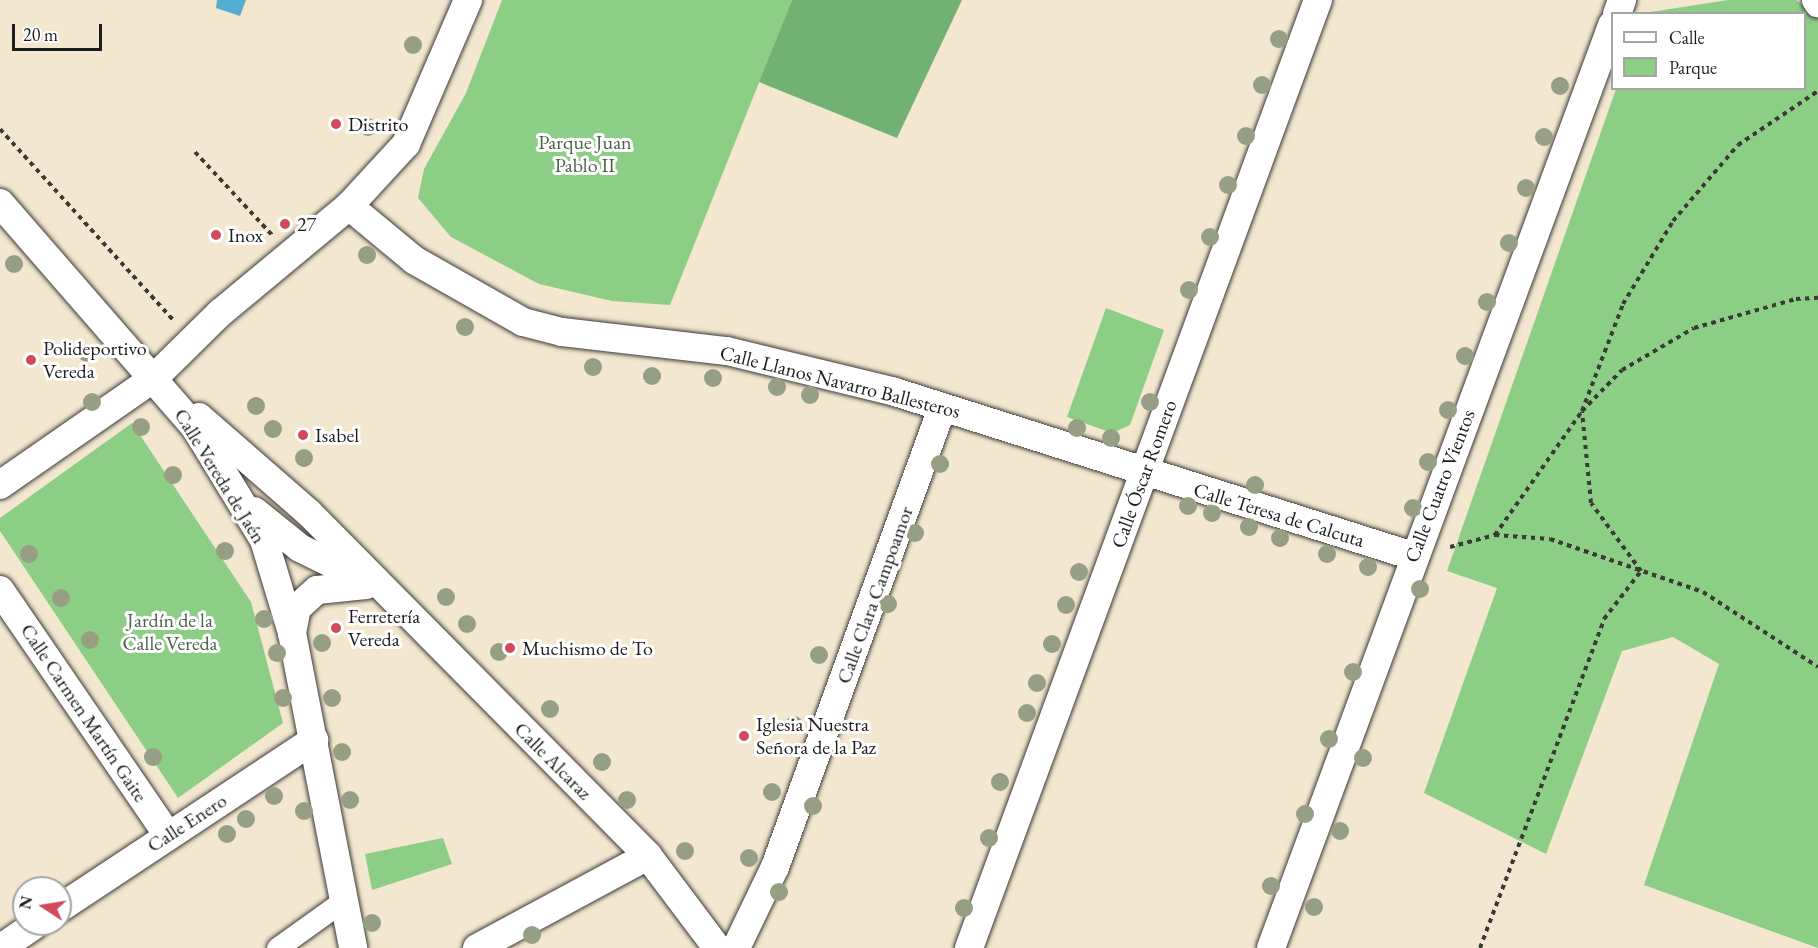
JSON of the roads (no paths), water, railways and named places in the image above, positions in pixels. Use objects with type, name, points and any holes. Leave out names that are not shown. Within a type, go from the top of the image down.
[{"type":"street","points":[[0,485],[154,378],[191,340],[349,206],[406,144],[468,0]]},
{"type":"street","name":"Calle Óscar Romero","points":[[969,948],[1318,0]]},
{"type":"street","name":"Calle Cuatro Vientos","points":[[1271,948],[1413,556],[1611,28]]},
{"type":"street","name":"Calle Vereda de Jaén","points":[[0,203],[195,428],[264,540],[292,633],[353,948]]},
{"type":"street","name":"Calle Llanos Navarro Ballesteros","points":[[349,206],[414,260],[523,322],[562,332],[727,351],[942,407],[1145,470]]},
{"type":"street","name":"Calle Alcaraz","points":[[154,378],[309,513],[377,585],[648,856],[717,948]]},
{"type":"street","name":"Calle Clara Campoamor","points":[[736,948],[775,867],[942,407]]},
{"type":"street","name":"Calle Teresa de Calcuta","points":[[1145,470],[1413,556]]},
{"type":"street","name":"Calle Alcaraz","points":[[238,498],[300,548],[377,585]]},
{"type":"street","points":[[292,633],[297,608],[317,591],[345,584],[377,585]]},
{"type":"street","name":"Calle Carmen Martín Gaite","points":[[0,590],[168,835]]},
{"type":"street","name":"Calle Enero","points":[[72,900],[314,740]]},
{"type":"street","points":[[477,948],[648,856]]},
{"type":"street","points":[[277,948],[344,900]]},
{"type":"street","points":[[1,948],[26,936]]},
{"type":"water","points":[[217,0],[246,0],[240,16],[216,8]]},
{"type":"place","name":"Distrito","points":[[336,124]]},
{"type":"place","name":"27","points":[[285,224]]},
{"type":"place","name":"Inox","points":[[216,235]]},
{"type":"place","name":"Polideportivo Vereda","points":[[31,360]]},
{"type":"place","name":"Isabel","points":[[303,435]]},
{"type":"place","name":"Ferretería Vereda","points":[[336,628]]},
{"type":"place","name":"Muchismo de To","points":[[510,648]]},
{"type":"place","name":"Iglesia Nuestra Señora de la Paz","points":[[744,736]]},
{"type":"park label","name":"Parque Juan Pablo II","points":[[585,154]]},
{"type":"park label","name":"Jardín de la Calle Vereda","points":[[170,632]]}]
